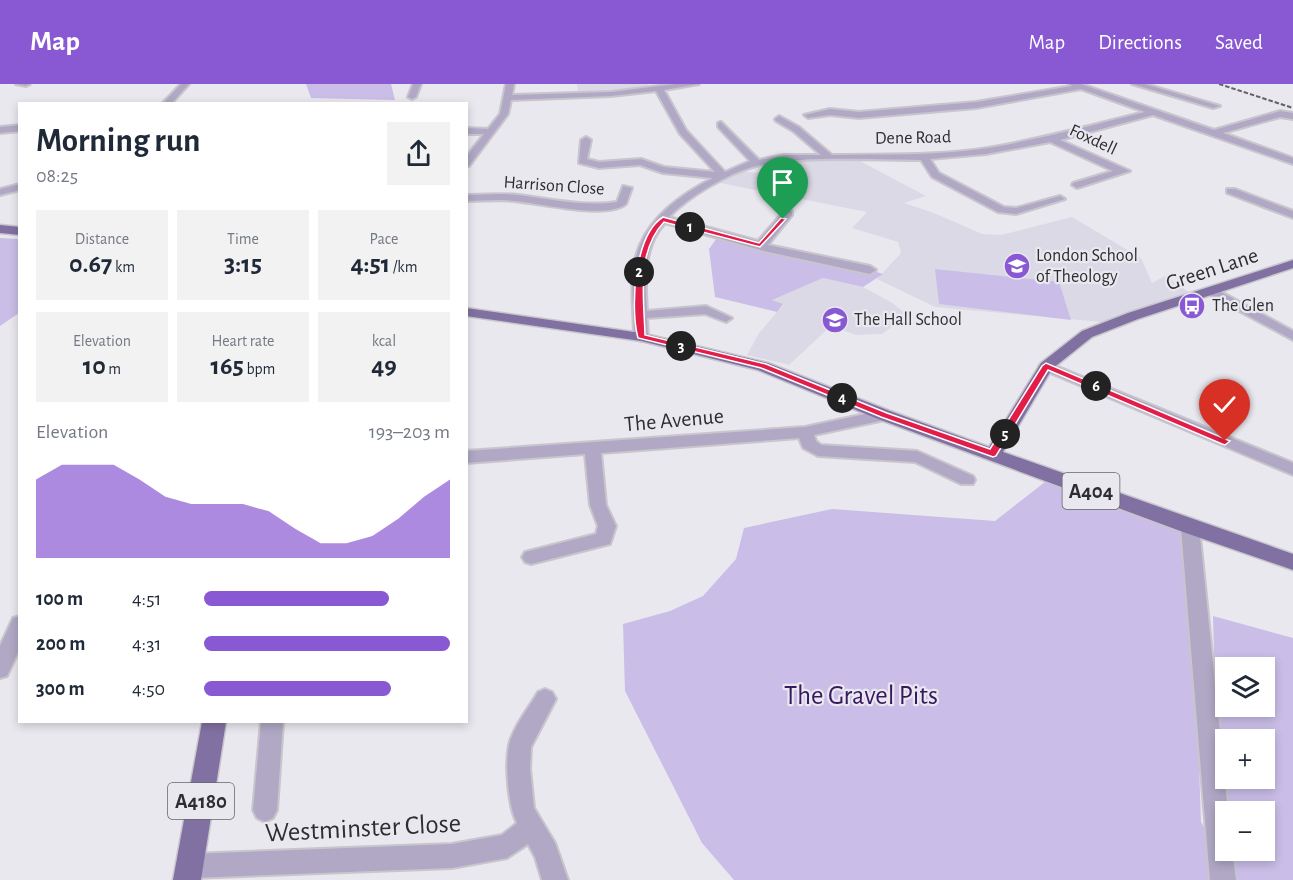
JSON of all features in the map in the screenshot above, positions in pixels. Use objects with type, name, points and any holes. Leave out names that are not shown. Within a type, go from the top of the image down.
[{"type":"main road","points":[[0,230],[18,231]]},
{"type":"main road","name":"Green Lane","points":[[993,454],[1046,366],[1087,334],[1133,316],[1293,264]]},
{"type":"main road","name":"A404","points":[[468,312],[641,337],[763,366],[884,415],[1190,527],[1293,562]]},
{"type":"main road","name":"A4180","points":[[189,873],[214,723]]},
{"type":"street","points":[[20,84],[26,84]]},
{"type":"street","points":[[168,102],[185,84]]},
{"type":"street","points":[[412,97],[417,84]]},
{"type":"street","points":[[468,161],[504,114],[510,84]]},
{"type":"street","points":[[508,98],[586,96],[695,84]]},
{"type":"street","points":[[1136,84],[1216,106]]},
{"type":"street","points":[[808,114],[830,112],[859,115],[975,105],[1077,85],[1293,161]]},
{"type":"street","points":[[659,88],[676,124],[723,176]]},
{"type":"street","name":"Dene Road","points":[[641,337],[639,271],[651,231],[676,204],[723,176],[757,163],[784,158],[924,157],[986,151],[1051,139],[1154,112]]},
{"type":"street","points":[[1214,133],[1280,114],[1293,116]]},
{"type":"street","points":[[779,119],[828,156]]},
{"type":"street","points":[[721,125],[757,163]]},
{"type":"street","points":[[0,130],[18,128]]},
{"type":"street","points":[[468,131],[490,132]]},
{"type":"street","name":"Foxdell","points":[[1051,139],[1126,171],[1077,185]]},
{"type":"street","points":[[584,145],[582,161],[599,165],[641,162],[663,170],[723,176]]},
{"type":"street","points":[[924,157],[935,175],[1002,210],[1016,211],[1060,199]]},
{"type":"street","points":[[0,192],[18,188]]},
{"type":"street","name":"Harrison Close","points":[[468,198],[517,198],[597,207],[614,206],[621,204],[627,188]]},
{"type":"street","points":[[1232,191],[1293,214]]},
{"type":"street","points":[[760,245],[788,213]]},
{"type":"street","points":[[663,219],[764,248],[870,270]]},
{"type":"street","points":[[1212,291],[1293,336]]},
{"type":"street","points":[[639,315],[706,310],[726,318]]},
{"type":"street","points":[[1046,366],[1293,469]]},
{"type":"street","name":"The Avenue","points":[[468,458],[805,432],[884,415]]},
{"type":"street","points":[[805,432],[809,444],[818,450],[917,457],[967,480]]},
{"type":"street","points":[[531,557],[604,539],[607,526],[598,505],[593,449]]},
{"type":"street","points":[[1190,527],[1223,880]]},
{"type":"street","points":[[0,669],[18,628]]},
{"type":"street","points":[[545,699],[520,745],[519,769],[523,811],[546,852],[555,880]]},
{"type":"street","points":[[265,810],[272,723]]},
{"type":"street","name":"Westminster Close","points":[[189,873],[452,856],[507,846],[532,826]]},
{"type":"shaded area","points":[[577,84],[648,84],[649,88],[578,95]]},
{"type":"shaded area","name":"London School of Theology","points":[[800,157],[856,159],[926,196],[904,203],[982,234],[1001,235],[1072,217],[1141,258],[1152,283],[1165,276],[1189,292],[1102,322],[935,307],[877,279],[901,253],[898,242],[852,228],[867,212],[715,182],[735,170],[756,173],[783,168],[773,159]]},
{"type":"shaded area","name":"The Hall School","points":[[823,278],[863,287],[891,302],[908,315],[882,334],[856,335],[831,326],[789,365],[747,355],[759,333],[783,305],[771,300]]},
{"type":"green space","points":[[306,84],[391,84],[395,100],[311,98]]},
{"type":"green space","points":[[719,235],[883,274],[863,287],[823,278],[772,300],[783,304],[777,312],[715,297],[709,249]]},
{"type":"green space","points":[[0,238],[18,239],[18,314],[0,326]]},
{"type":"green space","points":[[935,269],[1059,282],[1071,320],[939,304]]},
{"type":"green space","name":"The Gravel Pits","points":[[1045,482],[1173,523],[1187,536],[1194,626],[1201,822],[1214,843],[1211,880],[734,880],[702,843],[625,691],[623,624],[670,611],[703,596],[736,559],[744,528],[832,509],[995,521]]},
{"type":"green space","points":[[1213,616],[1293,638],[1293,880],[1237,880],[1234,861],[1275,861],[1275,801],[1224,801],[1222,789],[1275,789],[1275,729],[1216,729],[1216,717],[1275,717],[1275,657],[1215,657],[1215,688]]},
{"type":"railway","points":[[1219,84],[1293,108]]},
{"type":"place","name":"London School of Theology","points":[[1017,266]]},
{"type":"place","name":"The Glen","points":[[1192,306]]},
{"type":"place","name":"The Hall School","points":[[835,320]]},
{"type":"route","points":[[783,219],[760,245],[663,219],[651,231],[639,271],[641,337],[763,366],[884,415],[993,454],[1046,366],[1225,441]]}]
